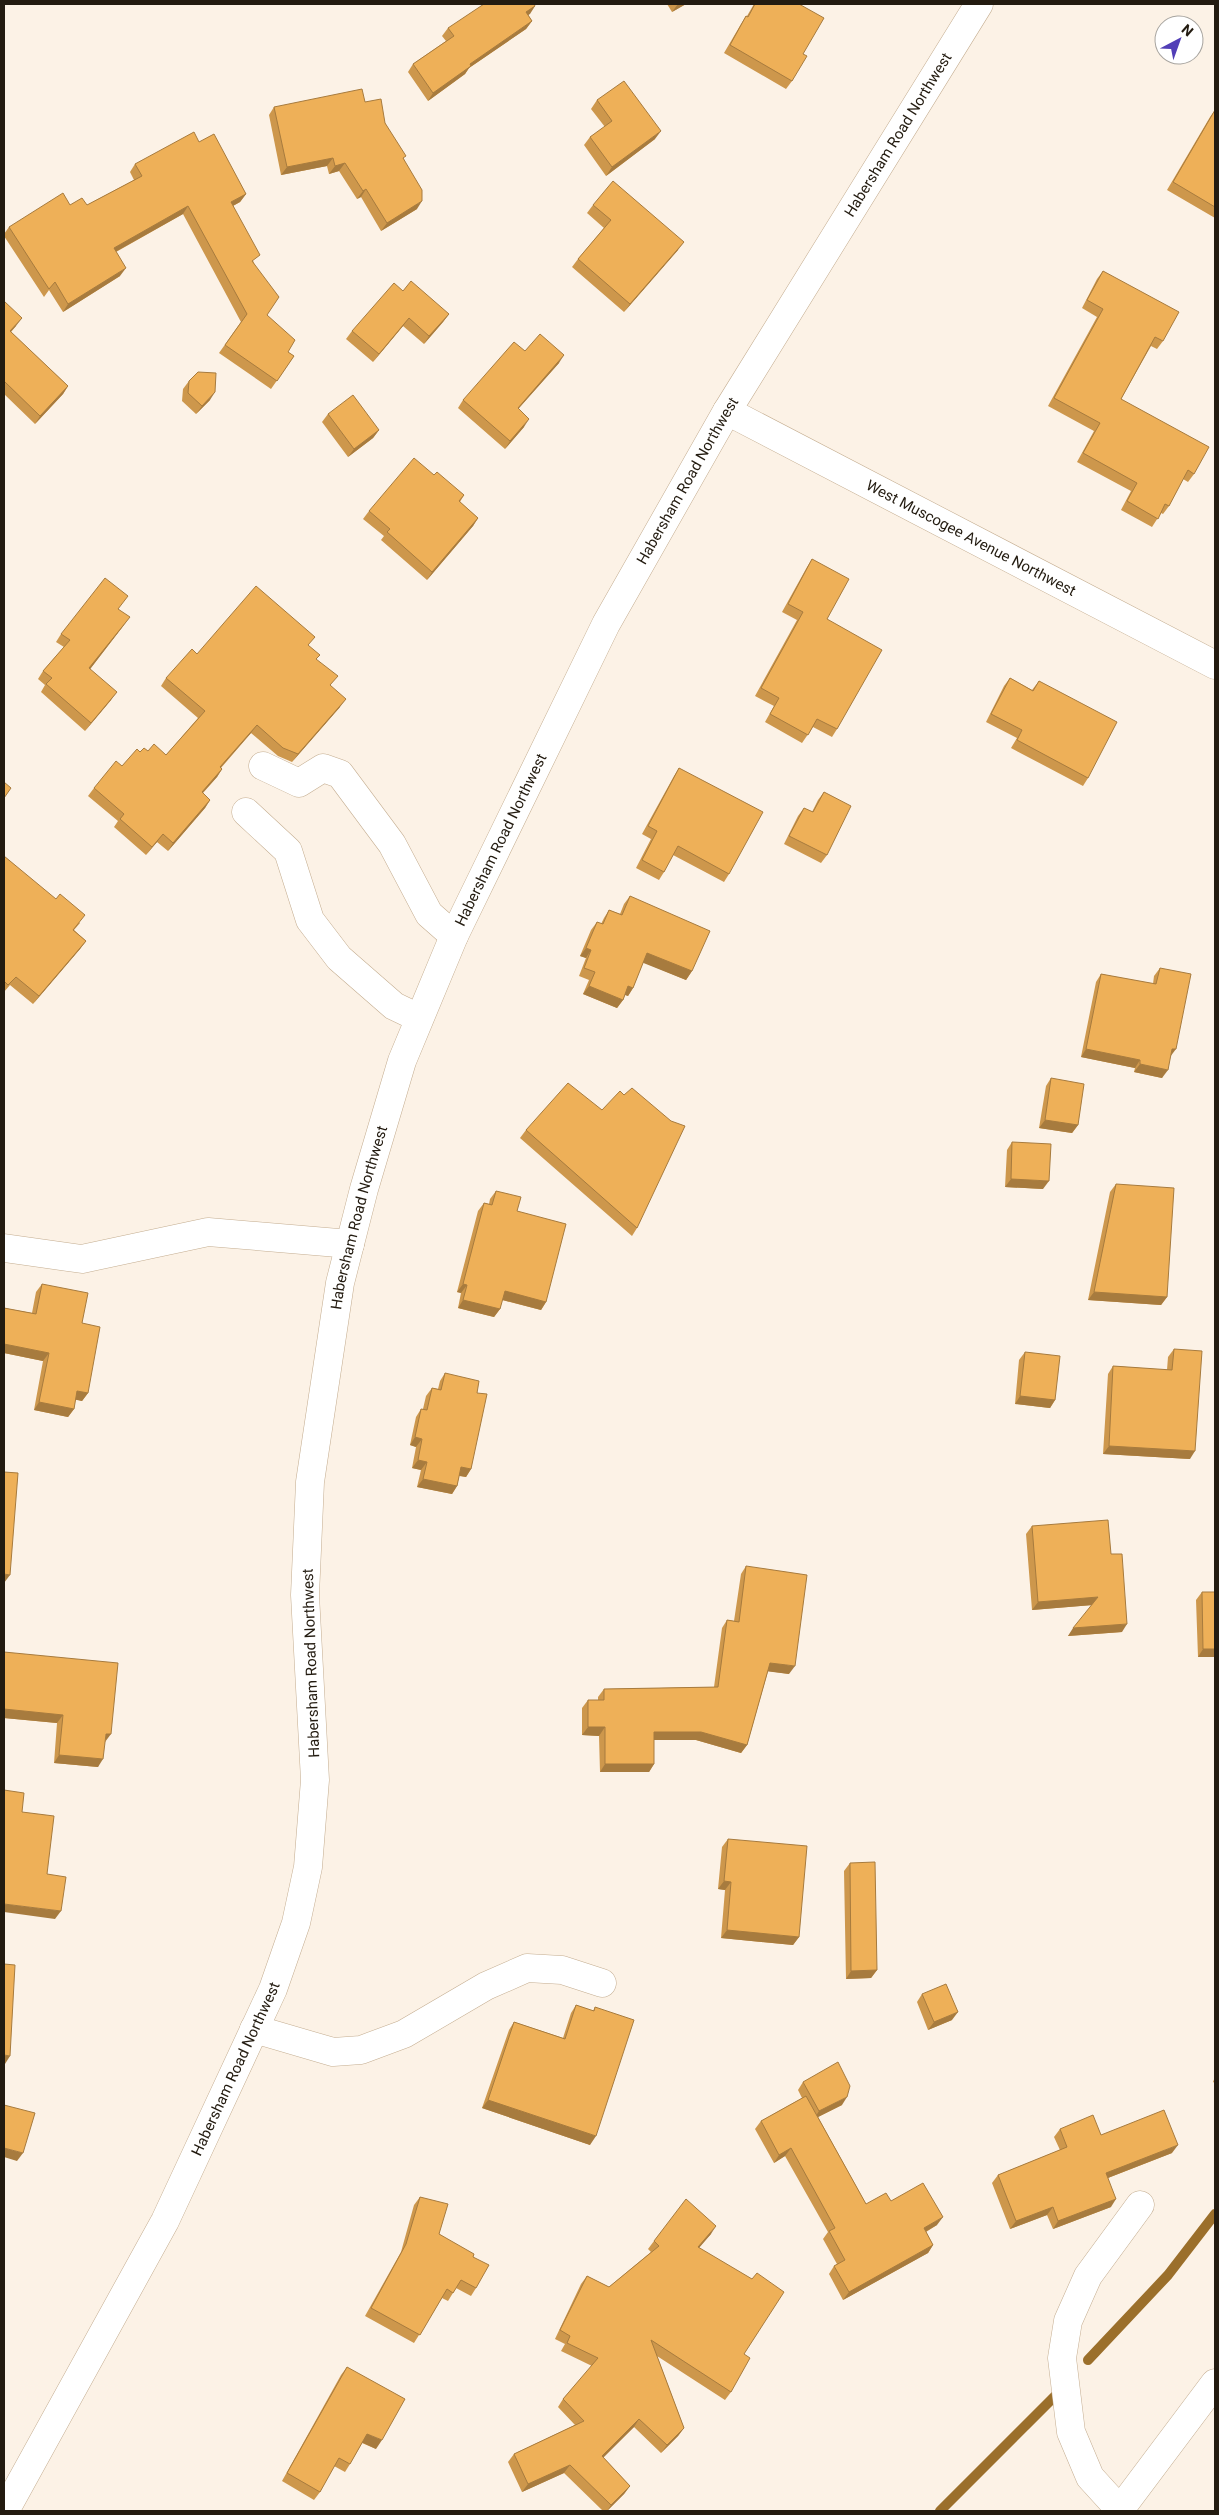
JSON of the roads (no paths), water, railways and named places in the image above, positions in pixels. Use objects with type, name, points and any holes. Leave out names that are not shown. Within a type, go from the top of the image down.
[{"type":"street","name":"Habersham Road Northwest","points":[[5,2511],[165,2221],[273,1989],[296,1923],[308,1867],[315,1780],[305,1595],[310,1482],[340,1283],[364,1189],[402,1061],[454,936],[606,624],[726,411],[978,4]]},
{"type":"street","name":"West Muscogee Avenue Northwest","points":[[726,411],[1215,666]]},
{"type":"street","points":[[263,766],[299,784],[323,768],[340,774],[392,844],[429,914],[454,936]]},
{"type":"street","points":[[246,812],[288,851],[310,920],[340,958],[394,1006],[419,1018]]},
{"type":"street","points":[[4,1248],[82,1259],[208,1232],[350,1244]]},
{"type":"street","points":[[254,2029],[333,2052],[361,2050],[404,2034],[486,1986],[527,1968],[562,1970],[602,1983]]},
{"type":"street","points":[[1140,2205],[1088,2276],[1068,2321],[1062,2358],[1071,2432],[1090,2477],[1119,2510],[1215,2382]]},
{"type":"waterway","points":[[1088,2360],[1168,2275],[1215,2214]]},
{"type":"waterway","points":[[940,2511],[1062,2389]]}]
